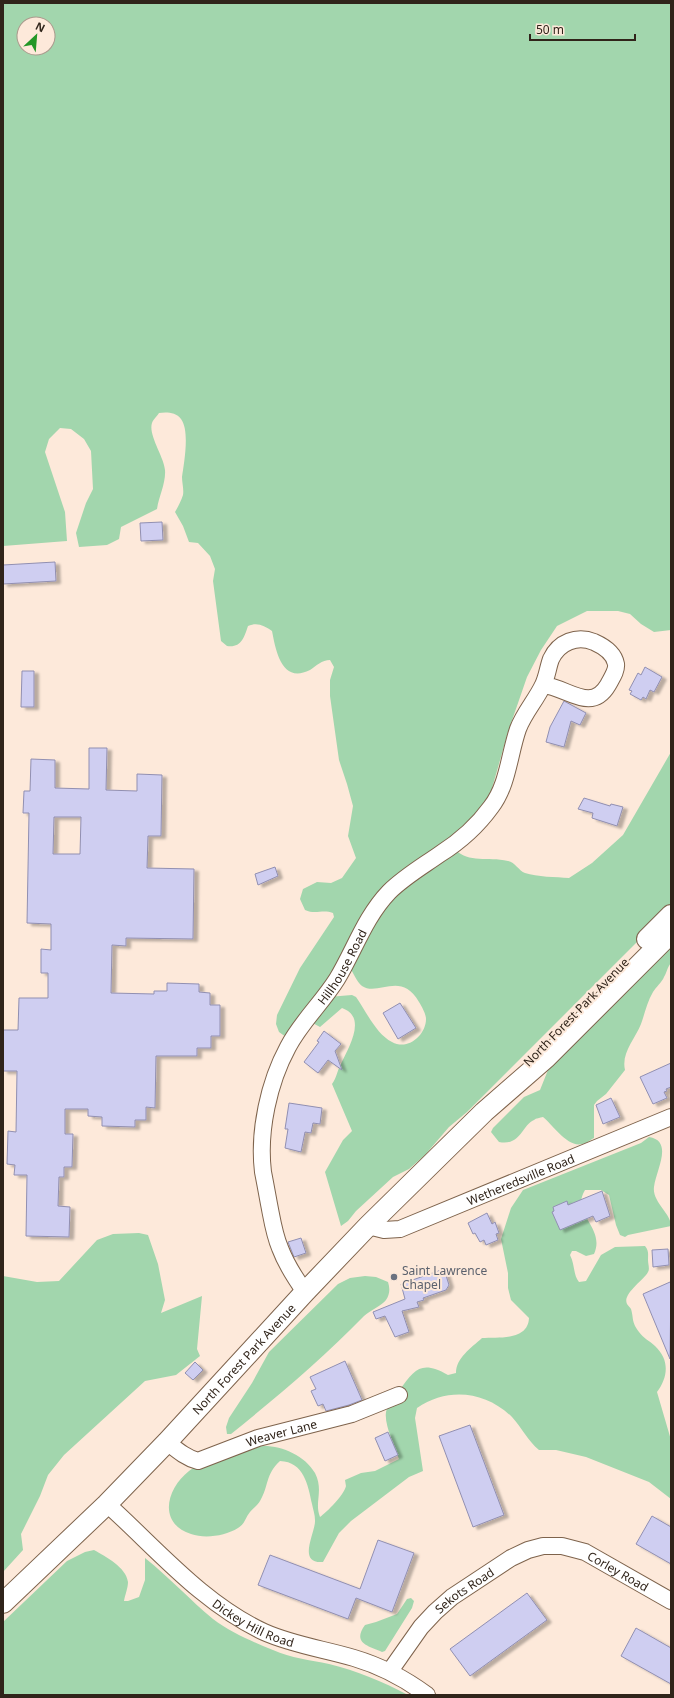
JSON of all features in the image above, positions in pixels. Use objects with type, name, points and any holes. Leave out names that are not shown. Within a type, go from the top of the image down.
[{"type":"main road","name":"North Forest Park Avenue","points":[[484,1112],[542,1044],[671,915]]},
{"type":"main road","name":"North Forest Park Avenue","points":[[3,1603],[107,1504],[167,1442],[368,1226],[484,1112],[546,1058],[671,933]]},
{"type":"street","name":"Hillhouse Road","points":[[305,1292],[289,1269],[279,1246],[273,1227],[263,1171],[262,1154],[265,1122],[277,1072],[289,1045],[335,981],[380,902],[399,882],[464,836],[492,807],[502,787],[523,719],[543,685],[551,660],[556,650],[568,642],[578,638],[593,642],[602,647],[611,653],[616,662],[614,674],[602,694],[597,697],[582,698],[552,686],[543,685]]},
{"type":"street","name":"Wetheredsville Road","points":[[368,1226],[384,1230],[400,1229],[671,1117]]},
{"type":"street","name":"Weaver Lane","points":[[167,1442],[184,1455],[198,1461],[258,1438],[352,1414],[399,1395]]},
{"type":"street","name":"Dickey Hill Road","points":[[107,1504],[199,1590],[236,1616],[264,1632],[291,1643],[353,1658],[390,1671],[426,1695]]},
{"type":"street","name":"Sekots Road","points":[[390,1671],[421,1627],[452,1597],[511,1558],[528,1550],[543,1546],[562,1546]]},
{"type":"street","name":"Corley Road","points":[[562,1546],[585,1552],[671,1601]]},
{"type":"green space","points":[[3,3],[671,3],[671,630],[654,632],[641,624],[630,614],[618,611],[587,611],[557,626],[541,650],[527,677],[508,732],[487,806],[415,869],[286,1037],[279,1032],[276,1024],[277,1015],[300,968],[334,917],[333,913],[329,912],[312,912],[305,910],[300,899],[303,889],[317,882],[331,883],[342,878],[356,858],[348,836],[353,806],[339,760],[330,696],[330,680],[334,667],[330,660],[327,660],[310,670],[300,673],[293,673],[282,664],[278,656],[272,631],[264,626],[248,626],[239,644],[227,646],[221,641],[213,581],[215,569],[210,556],[198,543],[189,542],[183,526],[175,512],[183,495],[182,477],[186,439],[184,424],[179,417],[174,414],[159,413],[154,419],[151,428],[165,470],[157,509],[121,527],[119,539],[107,545],[79,547],[76,533],[86,503],[93,489],[91,451],[84,439],[71,429],[60,428],[49,439],[45,452],[65,512],[67,541],[3,546]]},
{"type":"green space","points":[[671,752],[671,908],[467,1112],[449,1127],[425,1155],[409,1169],[393,1177],[341,1226],[325,1172],[343,1140],[352,1131],[332,1084],[354,1033],[354,1018],[350,1012],[342,1008],[320,1027],[309,1021],[328,997],[352,995],[356,997],[381,1034],[392,1042],[398,1044],[410,1043],[415,1040],[423,1031],[426,1019],[423,1008],[419,1002],[412,993],[405,988],[390,986],[368,989],[362,986],[356,979],[349,965],[379,909],[454,849],[460,854],[473,858],[510,862],[523,872],[530,874],[569,878],[592,863],[623,835]]},
{"type":"green space","points":[[671,945],[671,963],[663,979],[654,990],[641,1024],[629,1046],[624,1064],[625,1070],[606,1094],[594,1105],[594,1138],[584,1144],[571,1143],[543,1117],[530,1123],[520,1135],[512,1141],[499,1142],[491,1132],[493,1128],[524,1097],[540,1090],[550,1065],[572,1046]]},
{"type":"green space","points":[[649,1137],[661,1144],[662,1157],[655,1180],[654,1192],[658,1203],[670,1221],[671,1226],[628,1235],[625,1237],[620,1235],[616,1225],[609,1195],[601,1190],[585,1190],[582,1199],[582,1206],[584,1214],[596,1236],[594,1254],[586,1256],[576,1251],[572,1251],[570,1255],[579,1282],[586,1281],[601,1255],[615,1247],[645,1246],[647,1249],[649,1271],[630,1292],[626,1300],[631,1309],[636,1328],[642,1336],[660,1351],[665,1363],[665,1375],[657,1392],[671,1440],[671,1499],[649,1482],[586,1457],[556,1450],[539,1450],[512,1417],[501,1408],[478,1397],[454,1395],[429,1401],[417,1408],[415,1418],[423,1471],[409,1477],[351,1521],[339,1533],[323,1562],[315,1561],[310,1558],[309,1546],[315,1525],[314,1514],[304,1476],[295,1465],[288,1462],[280,1461],[275,1466],[269,1476],[263,1496],[242,1525],[233,1531],[215,1536],[197,1536],[180,1529],[173,1522],[169,1505],[175,1486],[181,1478],[189,1471],[200,1465],[236,1452],[258,1447],[271,1446],[286,1450],[299,1457],[311,1467],[318,1479],[318,1512],[320,1517],[331,1507],[345,1490],[345,1480],[361,1473],[375,1471],[399,1459],[388,1429],[386,1412],[391,1401],[414,1372],[419,1369],[431,1368],[448,1375],[456,1373],[461,1358],[482,1338],[504,1337],[518,1334],[523,1331],[527,1325],[529,1318],[511,1300],[508,1288],[508,1273],[501,1239],[511,1208],[523,1190],[641,1143]]},
{"type":"green space","points":[[139,1233],[148,1235],[158,1264],[165,1300],[161,1313],[202,1296],[197,1349],[200,1356],[176,1375],[145,1381],[64,1455],[48,1475],[40,1496],[21,1534],[23,1550],[3,1572],[3,1276],[37,1282],[59,1281],[97,1240],[113,1234]]},
{"type":"green space","points":[[365,1276],[376,1277],[388,1282],[389,1291],[386,1300],[364,1316],[282,1392],[231,1434],[227,1434],[226,1427],[229,1418],[252,1383],[269,1352],[338,1284],[350,1278]]},
{"type":"green space","points":[[94,1550],[115,1563],[124,1572],[128,1584],[124,1601],[139,1597],[145,1580],[145,1558],[213,1619],[234,1632],[280,1653],[329,1664],[359,1673],[389,1685],[408,1695],[3,1695],[3,1622],[67,1561],[85,1552]]},
{"type":"green space","points":[[411,1598],[414,1601],[412,1608],[385,1651],[382,1652],[363,1643],[360,1636],[365,1625],[397,1614],[407,1599]]},
{"type":"building","points":[[162,522],[163,540],[141,541],[140,523]]},
{"type":"building","points":[[55,562],[56,581],[3,584],[3,565]]},
{"type":"building","points":[[645,667],[662,677],[654,692],[650,690],[646,699],[643,697],[641,700],[630,694],[632,691],[629,690],[638,673],[641,675]]},
{"type":"building","points":[[22,671],[34,671],[34,707],[21,707]]},
{"type":"building","points":[[564,701],[586,713],[580,725],[571,721],[564,747],[546,742],[550,727]]},
{"type":"building","points":[[89,748],[107,748],[106,790],[137,791],[137,774],[162,775],[161,836],[148,836],[147,868],[194,869],[193,939],[126,938],[126,946],[112,945],[111,993],[154,994],[154,991],[167,991],[167,983],[199,984],[199,992],[210,993],[210,1005],[220,1005],[220,1036],[211,1036],[211,1048],[197,1048],[197,1056],[156,1056],[155,1108],[146,1107],[146,1120],[135,1120],[135,1127],[102,1126],[102,1117],[88,1116],[88,1109],[65,1109],[65,1134],[73,1134],[72,1167],[64,1167],[64,1177],[59,1177],[58,1206],[70,1207],[69,1237],[26,1236],[27,1175],[14,1175],[15,1165],[7,1164],[8,1131],[16,1132],[17,1071],[3,1071],[3,1030],[18,1030],[19,998],[48,998],[48,973],[41,973],[41,949],[51,950],[51,924],[27,923],[29,813],[23,813],[24,791],[30,791],[31,759],[55,760],[55,788],[89,789]],"holes":[[[54,817],[81,817],[80,854],[53,854]]]},
{"type":"building","points":[[584,798],[610,806],[611,804],[623,807],[617,826],[592,818],[593,813],[578,809]]},
{"type":"building","points":[[275,867],[278,876],[258,885],[255,874]]},
{"type":"building","points":[[400,1003],[416,1028],[398,1039],[383,1013]]},
{"type":"building","points":[[324,1031],[341,1044],[335,1051],[342,1070],[328,1060],[318,1073],[304,1062],[319,1042],[317,1041]]},
{"type":"building","points":[[671,1063],[671,1087],[666,1089],[667,1091],[664,1092],[667,1098],[653,1104],[640,1077]]},
{"type":"building","points":[[611,1098],[620,1117],[603,1124],[596,1105]]},
{"type":"building","points":[[289,1103],[322,1108],[320,1124],[313,1123],[311,1133],[305,1132],[301,1152],[285,1148],[288,1129],[285,1129]]},
{"type":"building","points":[[602,1191],[610,1216],[596,1222],[593,1216],[560,1230],[552,1212],[554,1211],[553,1207],[567,1201],[568,1205]]},
{"type":"building","points":[[487,1213],[492,1224],[495,1222],[499,1233],[496,1234],[498,1240],[486,1245],[484,1240],[480,1242],[475,1233],[473,1234],[468,1223]]},
{"type":"building","points":[[301,1238],[306,1253],[294,1257],[288,1242]]},
{"type":"building","points":[[668,1249],[669,1265],[653,1267],[652,1250]]},
{"type":"building","points":[[444,1269],[449,1285],[446,1290],[423,1298],[424,1300],[417,1302],[419,1307],[402,1311],[409,1332],[395,1337],[385,1316],[376,1319],[373,1312],[405,1299],[401,1284]]},
{"type":"building","points":[[670,1282],[671,1285],[670,1359],[643,1294]]},
{"type":"building","points":[[345,1361],[362,1400],[326,1411],[323,1404],[318,1406],[311,1391],[316,1389],[310,1377]]},
{"type":"building","points":[[195,1362],[203,1370],[193,1380],[185,1373]]},
{"type":"building","points":[[470,1425],[504,1515],[473,1527],[439,1436]]},
{"type":"building","points":[[388,1432],[398,1455],[385,1461],[375,1438]]},
{"type":"building","points":[[652,1516],[671,1527],[671,1564],[636,1544]]},
{"type":"building","points":[[378,1540],[414,1553],[392,1612],[356,1598],[348,1619],[258,1585],[270,1555],[360,1589]]},
{"type":"building","points":[[527,1593],[547,1620],[470,1676],[450,1649]]},
{"type":"building","points":[[636,1628],[671,1648],[671,1684],[621,1656]]},
{"type":"place","name":"Saint Lawrence Chapel","points":[[394,1277]]}]
